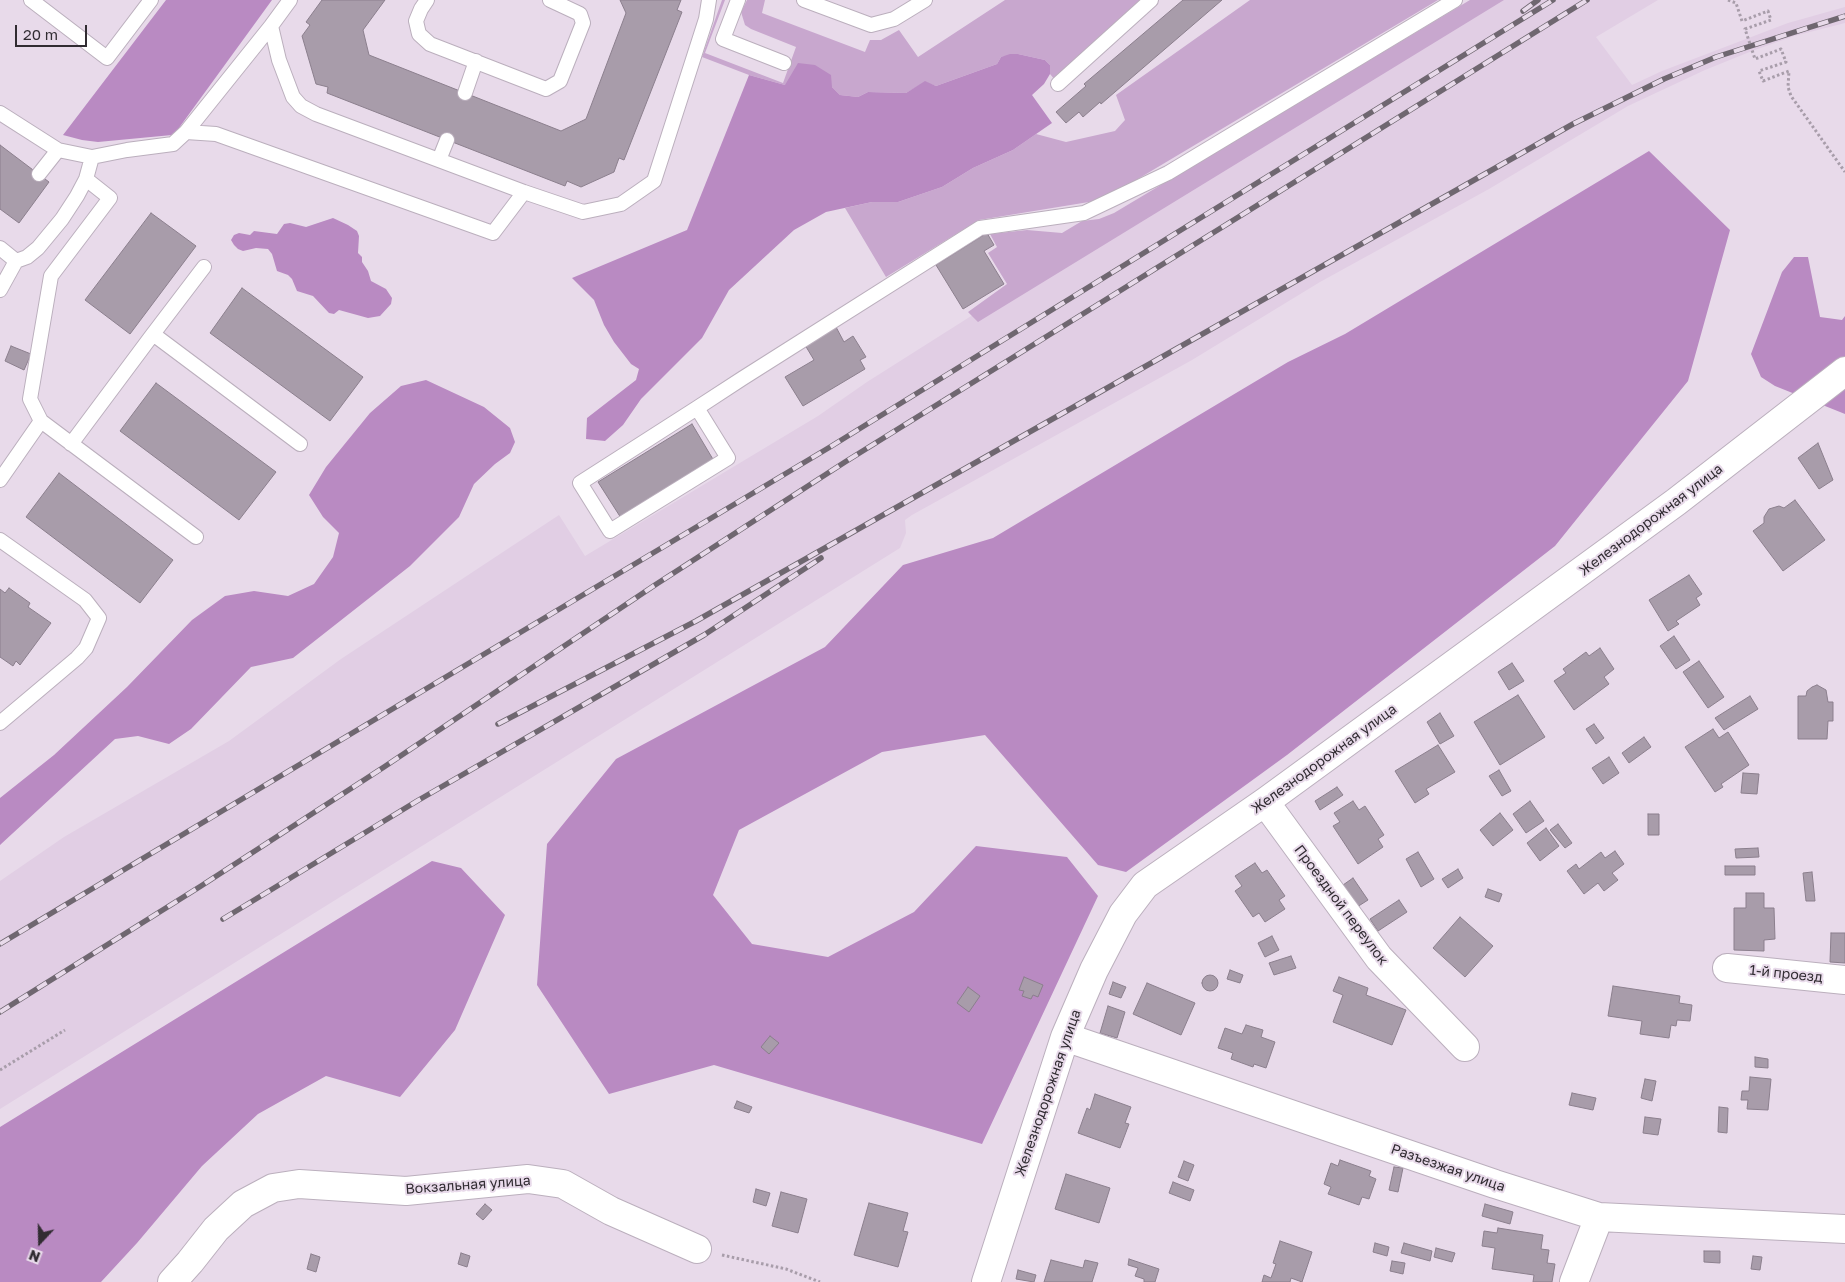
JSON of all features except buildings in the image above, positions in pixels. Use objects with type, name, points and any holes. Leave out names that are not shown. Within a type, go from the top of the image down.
[{"type":"street","name":"Железнодорожная улица","points":[[986,1282],[1065,1037],[1094,970],[1123,914],[1145,885],[1265,802],[1676,502],[1845,371]]},
{"type":"street","name":"Проездной переулок","points":[[1265,802],[1379,958],[1465,1047]]},
{"type":"street","name":"1-й проезд","points":[[1727,968],[1845,980]]},
{"type":"street","name":"Разъезжая улица","points":[[1065,1037],[1486,1181],[1599,1217],[1845,1229]]},
{"type":"street","name":"Вокзальная улица","points":[[172,1282],[216,1229],[243,1204],[273,1188],[299,1184],[406,1191],[528,1179],[563,1184],[611,1211],[697,1249]]},
{"type":"street","points":[[1574,1282],[1599,1217]]},
{"type":"lane","points":[[31,0],[107,58],[151,0]]},
{"type":"lane","points":[[0,113],[58,150],[92,157],[173,144],[186,132],[290,0]]},
{"type":"lane","points":[[427,0],[420,8],[416,21],[419,34],[430,44],[546,89],[560,82],[583,23],[580,14],[550,0]]},
{"type":"lane","points":[[271,26],[292,96],[301,106],[316,114],[524,192],[583,212],[621,204],[654,181],[706,19],[709,0]]},
{"type":"lane","points":[[738,0],[723,39],[784,63]]},
{"type":"lane","points":[[804,0],[871,25],[894,19],[925,0]]},
{"type":"lane","points":[[1058,84],[1151,0]]},
{"type":"lane","points":[[697,408],[728,458],[610,531],[580,483],[697,408],[980,228],[1084,213],[1168,173],[1455,0]]},
{"type":"lane","points":[[464,93],[476,61]]},
{"type":"lane","points":[[186,132],[216,134],[493,233],[524,192]]},
{"type":"lane","points":[[439,160],[446,140]]},
{"type":"lane","points":[[39,174],[58,150]]},
{"type":"lane","points":[[0,290],[16,261],[27,257],[38,248],[62,219],[86,179],[92,157]]},
{"type":"lane","points":[[86,179],[110,198],[50,276],[30,399],[41,421],[196,537]]},
{"type":"lane","points":[[0,248],[16,261]]},
{"type":"lane","points":[[71,444],[204,267]]},
{"type":"lane","points":[[154,334],[300,444]]},
{"type":"lane","points":[[0,480],[41,421]]},
{"type":"lane","points":[[0,540],[85,600],[99,618],[86,648],[77,658],[0,723]]},
{"type":"path","points":[[1728,0],[1736,3],[1742,21],[1768,11],[1771,20],[1745,29],[1755,59],[1781,50],[1786,62],[1759,71],[1763,81],[1789,71],[1788,87],[1791,96],[1845,172]]},
{"type":"path","points":[[0,1070],[64,1030]]},
{"type":"path","points":[[697,1249],[786,1269],[820,1282]]},
{"type":"shaded area","points":[[166,0],[272,0],[172,135],[98,142],[63,135]]},
{"type":"shaded area","points":[[722,0],[725,0],[705,53],[783,83],[796,47],[745,25],[741,12],[747,0],[765,0],[762,13],[865,52],[870,40],[881,40],[899,30],[918,57],[1005,0],[1146,0],[1055,80],[1050,74],[1050,65],[1045,60],[1018,54],[1001,57],[997,64],[936,86],[925,82],[906,93],[868,92],[858,97],[840,95],[832,87],[785,85],[749,75],[702,57]]},
{"type":"shaded area","points":[[1250,0],[1438,0],[1111,195],[1095,201],[979,220],[886,277],[845,208],[872,202],[898,202],[942,187],[973,168],[1013,150],[1036,134],[1066,142],[1115,131],[1125,120],[1116,95]]},
{"type":"shaded area","points":[[1470,0],[1658,0],[1596,37],[1632,85],[1662,71],[1788,23],[1845,7],[1845,23],[1794,36],[1752,51],[1705,70],[1628,106],[1489,189],[1320,282],[1192,360],[912,515],[905,520],[906,533],[900,548],[0,1109],[0,881],[64,837],[229,741],[341,659],[559,515],[585,556],[818,416],[867,382]]},
{"type":"shaded area","points":[[1470,0],[1504,0],[978,322],[968,312],[1007,284],[988,253],[997,247],[990,234],[1027,230],[1062,233],[1082,221],[1099,219],[1114,213]]},
{"type":"shaded area","points":[[1010,54],[1045,60],[1050,65],[1050,74],[1044,84],[1032,95],[1052,123],[1013,150],[973,168],[942,187],[898,202],[872,202],[826,212],[794,230],[729,290],[702,338],[641,399],[623,425],[605,441],[586,439],[587,418],[636,380],[639,369],[631,364],[614,342],[604,325],[594,300],[572,278],[687,230],[749,75],[785,85],[798,63],[815,65],[831,75],[832,87],[840,95],[858,97],[868,92],[906,93],[925,81],[936,86],[997,64],[1001,57]]},
{"type":"shaded area","points":[[1649,151],[1730,230],[1688,381],[1555,546],[1287,755],[1126,872],[1098,865],[985,735],[882,752],[739,830],[713,895],[752,944],[828,957],[914,912],[976,846],[1067,857],[1098,896],[982,1144],[714,1065],[609,1094],[537,985],[547,844],[616,759],[825,647],[903,565],[993,538],[1288,362],[1345,334]]},
{"type":"shaded area","points":[[333,218],[357,231],[359,236],[358,253],[362,257],[362,262],[368,271],[371,281],[386,289],[392,298],[391,304],[380,316],[368,318],[339,310],[334,314],[329,313],[313,296],[297,291],[292,279],[288,275],[277,271],[272,254],[268,249],[256,248],[243,251],[238,249],[231,240],[234,235],[239,233],[250,235],[254,231],[277,234],[284,224],[290,223],[306,227]]},
{"type":"shaded area","points":[[1794,257],[1808,257],[1820,317],[1842,320],[1845,316],[1845,414],[1775,386],[1761,377],[1751,354],[1782,272]]},
{"type":"shaded area","points":[[426,380],[484,407],[510,428],[515,442],[510,453],[474,484],[459,517],[410,566],[293,658],[251,667],[191,729],[169,744],[138,736],[115,739],[0,845],[0,798],[54,755],[127,687],[192,620],[225,596],[254,591],[288,596],[314,584],[333,557],[339,533],[323,517],[309,495],[326,467],[370,413],[401,386]]},
{"type":"shaded area","points":[[432,861],[461,868],[505,915],[455,1030],[400,1097],[326,1076],[258,1114],[202,1166],[137,1243],[101,1282],[0,1282],[0,1127]]},
{"type":"railway","points":[[1523,11],[1538,0]]},
{"type":"railway","points":[[0,944],[830,447],[1553,0]]},
{"type":"railway","points":[[0,1012],[201,886],[384,767],[655,585],[845,462],[1587,0]]},
{"type":"railway","points":[[498,724],[696,621],[1573,124],[1664,79],[1716,57],[1845,16]]},
{"type":"railway","points":[[223,919],[417,801],[704,635],[821,558]]}]
